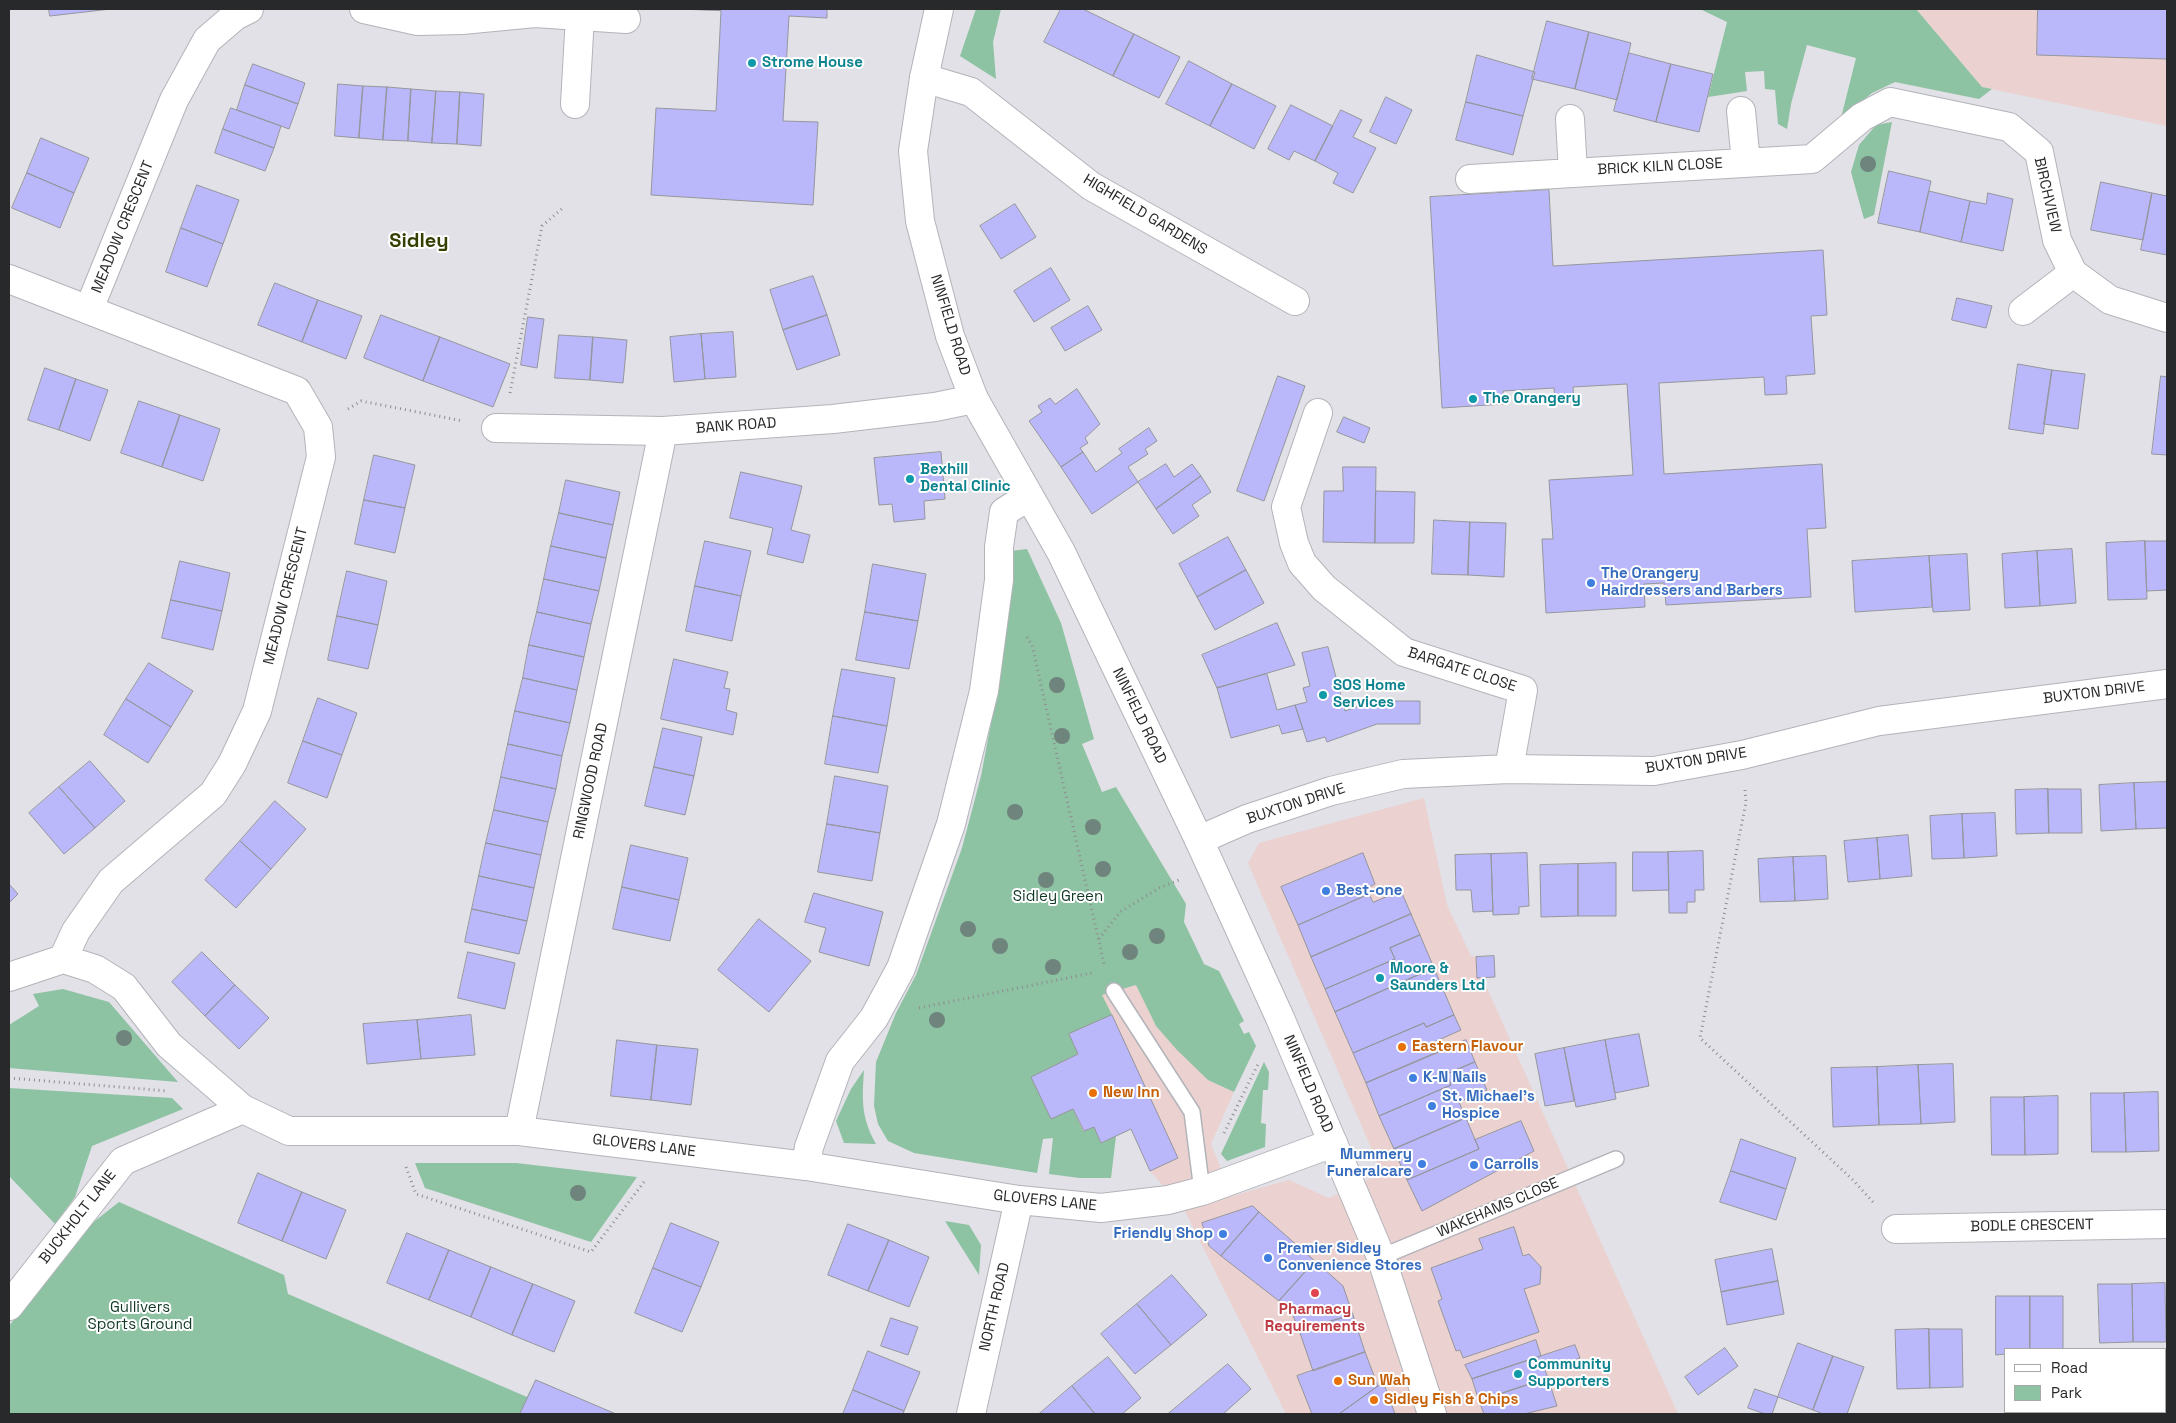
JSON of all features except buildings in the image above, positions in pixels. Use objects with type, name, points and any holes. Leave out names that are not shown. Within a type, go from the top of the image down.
[{"type":"street","name":"MEADOW CRESCENT","points":[[89,310],[174,100],[207,40],[235,16],[249,9]]},
{"type":"street","points":[[364,9],[418,21],[462,20],[534,13],[626,19]]},
{"type":"street","name":"NINFIELD ROAD","points":[[938,9],[924,78],[913,150],[920,221],[950,336],[974,399],[1061,552],[1199,840],[1280,1018],[1381,1257],[1432,1414]]},
{"type":"street","points":[[575,104],[580,16]]},
{"type":"street","name":"HIGHFIELD GARDENS","points":[[924,78],[971,92],[1091,186],[1295,301]]},
{"type":"street","name":"BRICK KILN CLOSE","points":[[1470,179],[1812,158],[1862,116],[1890,102]]},
{"type":"street","name":"BIRCHVIEW","points":[[1890,102],[2009,127],[2038,152],[2057,240],[2073,273],[2110,300],[2167,318]]},
{"type":"street","points":[[1741,111],[1746,162]]},
{"type":"street","points":[[1570,118],[1573,172]]},
{"type":"street","points":[[2023,311],[2073,273]]},
{"type":"street","name":"MEADOW CRESCENT","points":[[9,279],[297,391],[318,427],[321,457],[257,711],[232,764],[213,794],[111,881],[76,931],[63,959]]},
{"type":"street","name":"BANK ROAD","points":[[496,428],[663,432],[833,419],[936,407],[974,399]]},
{"type":"street","name":"BARGATE CLOSE","points":[[1318,413],[1286,506],[1294,543],[1302,563],[1324,588],[1404,652],[1523,690],[1509,769]]},
{"type":"street","name":"RINGWOOD ROAD","points":[[519,1131],[663,432]]},
{"type":"street","points":[[806,1166],[809,1148],[840,1061],[874,1018],[902,968],[951,824],[984,691],[999,580],[999,547],[1004,512],[1029,496]]},
{"type":"street","name":"BUXTON DRIVE","points":[[1199,840],[1247,819],[1331,792],[1403,774],[1509,769],[1654,771],[1742,754],[1879,720],[2167,684]]},
{"type":"street","points":[[9,977],[63,959]]},
{"type":"street","name":"GLOVERS LANE","points":[[63,959],[95,969],[124,987],[169,1045],[243,1109],[289,1131],[519,1131],[806,1166],[1019,1200],[1101,1208],[1168,1200],[1202,1191],[1333,1143]]},
{"type":"street","name":"BUCKHOLT LANE","points":[[9,1306],[123,1161],[243,1109]]},
{"type":"street","name":"NORTH ROAD","points":[[971,1414],[1019,1200]]},
{"type":"street","name":"BODLE CRESCENT","points":[[1896,1228],[2167,1224]]},
{"type":"lane","points":[[1114,991],[1192,1112],[1202,1191]]},
{"type":"lane","name":"WAKEHAMS CLOSE","points":[[1381,1257],[1616,1158]]},
{"type":"path","points":[[318,427],[361,401],[496,428],[507,407],[542,226],[564,207]]},
{"type":"path","points":[[1023,629],[1032,646],[1105,970],[1114,991]]},
{"type":"path","points":[[1742,754],[1746,802],[1700,1038],[1852,1178],[1896,1228]]},
{"type":"path","points":[[1099,940],[1120,912],[1159,888],[1175,882]]},
{"type":"path","points":[[874,1018],[1105,970]]},
{"type":"path","points":[[1221,1140],[1280,1018]]},
{"type":"path","points":[[9,1078],[174,1091]]},
{"type":"path","points":[[393,1131],[416,1194],[591,1252],[668,1149]]},
{"type":"shaded area","points":[[1916,9],[2167,9],[2167,126],[1982,87]]},
{"type":"shaded area","points":[[1424,798],[1447,905],[1471,956],[1476,957],[1477,977],[1482,977],[1678,1414],[1286,1414],[1184,1209],[1150,1171],[1132,1129],[1101,1143],[1093,1127],[1084,1131],[928,1136],[1102,995],[1136,985],[1156,1026],[1208,1080],[1234,1092],[1211,1144],[1232,1196],[1289,1180],[1329,1198],[1382,1173],[1248,863],[1259,843]]},
{"type":"green space","points":[[976,9],[1001,9],[993,42],[996,79],[960,56]]},
{"type":"green space","points":[[1700,9],[1916,9],[1982,87],[1992,89],[1979,99],[1895,82],[1872,93],[1841,118],[1856,58],[1807,45],[1791,104],[1787,129],[1778,124],[1775,90],[1765,89],[1764,71],[1745,72],[1747,91],[1708,97],[1727,22]]},
{"type":"green space","points":[[1892,122],[1874,215],[1864,219],[1851,172],[1859,145],[1876,125]]},
{"type":"green space","name":"Sidley Green","points":[[1027,549],[1061,623],[1094,739],[1082,744],[1102,792],[1116,787],[1186,904],[1184,922],[1204,964],[1219,971],[1244,1021],[1239,1024],[1244,1034],[1249,1032],[1256,1046],[1234,1092],[1208,1080],[1177,1050],[1156,1026],[1136,985],[1102,995],[1112,1015],[1069,1034],[1078,1054],[1031,1077],[1051,1119],[1073,1109],[1083,1131],[1094,1127],[1101,1143],[1116,1136],[1111,1178],[1080,1178],[1049,1174],[1053,1138],[1043,1139],[1037,1173],[914,1153],[888,1141],[878,1124],[874,1106],[876,1062],[896,1013],[916,975],[962,848],[981,776],[995,702],[1011,551]]},
{"type":"green space","points":[[63,989],[109,1002],[178,1082],[9,1068],[9,1025],[39,1006],[33,994]]},
{"type":"green space","points":[[1264,1062],[1269,1072],[1268,1090],[1263,1090],[1261,1123],[1266,1124],[1265,1147],[1227,1161],[1221,1154]]},
{"type":"green space","points":[[864,1070],[865,1117],[876,1144],[844,1143],[836,1121],[851,1089]]},
{"type":"green space","points":[[9,1088],[172,1098],[183,1109],[92,1146],[75,1197],[55,1224],[9,1176]]},
{"type":"green space","points":[[415,1163],[516,1163],[637,1177],[591,1242],[425,1188]]},
{"type":"green space","name":"Gullivers Sports Ground","points":[[119,1202],[284,1275],[288,1294],[527,1397],[536,1380],[616,1414],[9,1414],[9,1326],[86,1228]]},
{"type":"green space","points":[[945,1221],[969,1225],[981,1245],[979,1275]]},
{"type":"place","name":"Strome House","points":[[752,63]]},
{"type":"place","name":"The Orangery","points":[[1473,399]]},
{"type":"place","name":"Bexhill Dental Clinic","points":[[910,479]]},
{"type":"place","name":"The Orangery Hairdressers and Barbers","points":[[1591,583]]},
{"type":"place","name":"SOS Home Services","points":[[1323,695]]},
{"type":"place","name":"Best-one","points":[[1326,891]]},
{"type":"place","name":"Moore & Saunders Ltd","points":[[1380,978]]},
{"type":"place","name":"Eastern Flavour","points":[[1402,1047]]},
{"type":"place","name":"K-N Nails","points":[[1413,1078]]},
{"type":"place","name":"New Inn","points":[[1093,1093]]},
{"type":"place","name":"St. Michael's Hospice","points":[[1432,1106]]},
{"type":"place","name":"Mummery Funeralcare","points":[[1422,1164]]},
{"type":"place","name":"Carrolls","points":[[1474,1165]]},
{"type":"place","name":"Friendly Shop","points":[[1223,1234]]},
{"type":"place","name":"Premier Sidley Convenience Stores","points":[[1268,1258]]},
{"type":"place","name":"Pharmacy Requirements","points":[[1315,1293]]},
{"type":"place","name":"Community Supporters","points":[[1518,1374]]},
{"type":"place","name":"Sun Wah","points":[[1338,1381]]},
{"type":"place","name":"Sidley Fish & Chips","points":[[1374,1400]]},
{"type":"district","name":"Sidley","points":[[419,242]]}]
